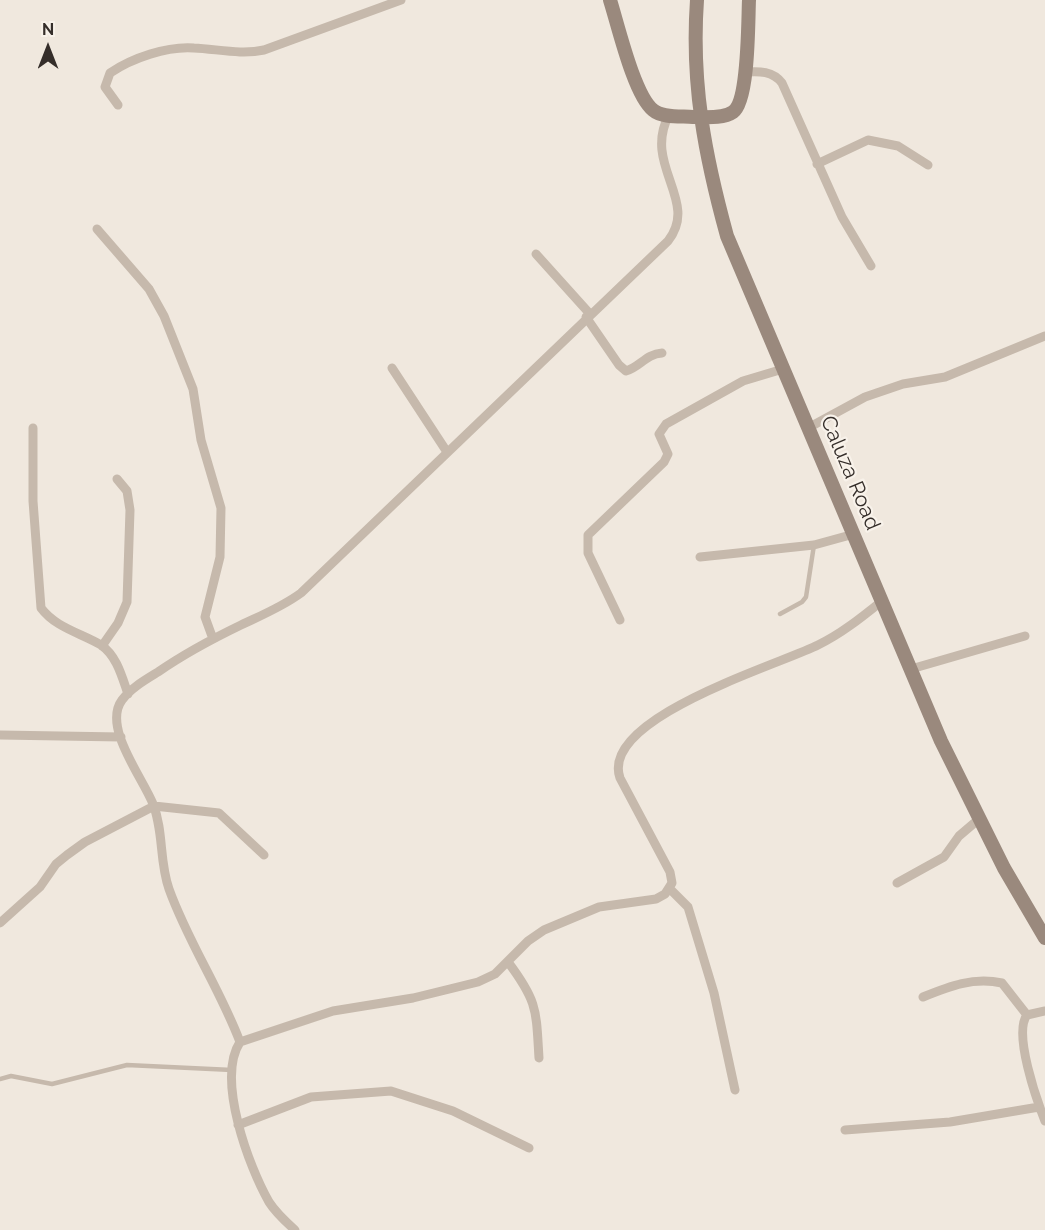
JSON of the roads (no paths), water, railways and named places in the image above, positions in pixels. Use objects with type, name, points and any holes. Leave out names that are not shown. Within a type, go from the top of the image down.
[{"type":"street","points":[[118,105],[105,87],[110,73],[162,51],[187,48],[255,52],[401,0]]},
{"type":"street","points":[[609,0],[642,97],[652,110],[669,115],[700,117],[720,117],[733,112],[738,106],[746,72],[749,0]]},
{"type":"street","name":"Caluza Road","points":[[697,0],[694,36],[700,117],[706,160],[727,236],[941,741],[1004,868],[1045,938]]},
{"type":"street","points":[[746,72],[769,74],[782,83],[842,217],[871,266]]},
{"type":"street","points":[[240,1042],[221,995],[179,916],[168,887],[163,870],[160,828],[154,806],[121,737],[116,717],[117,708],[128,694],[177,659],[280,607],[301,593],[676,231],[679,213],[664,165],[660,141],[669,115]]},
{"type":"street","points":[[817,164],[868,140],[898,146],[928,165]]},
{"type":"street","points":[[97,229],[149,289],[164,315],[193,389],[201,440],[221,508],[220,557],[205,617],[213,639]]},
{"type":"street","points":[[536,254],[588,316],[619,365],[626,371],[647,357],[662,353]]},
{"type":"street","points":[[808,428],[865,398],[903,384],[945,377],[1045,336]]},
{"type":"street","points":[[392,368],[447,452]]},
{"type":"street","points":[[620,620],[588,553],[588,535],[664,462],[668,454],[659,434],[666,424],[743,381],[783,369]]},
{"type":"street","points":[[33,428],[33,501],[41,609],[60,625],[102,646],[118,667],[128,694]]},
{"type":"street","points":[[102,646],[118,623],[127,602],[130,510],[127,491],[117,479]]},
{"type":"street","points":[[700,557],[814,545],[854,534]]},
{"type":"street","points":[[735,1090],[714,993],[688,907],[670,889],[670,872],[617,770],[617,762],[640,733],[674,708],[708,690],[820,644],[882,601]]},
{"type":"street","points":[[911,669],[1025,636]]},
{"type":"street","points":[[0,735],[121,737]]},
{"type":"street","points":[[0,924],[40,887],[56,864],[67,855],[85,842],[154,806],[219,813],[264,855]]},
{"type":"street","points":[[897,884],[944,857],[959,836],[979,819]]},
{"type":"street","points":[[295,1230],[270,1204],[238,1125],[232,1057],[240,1042],[333,1011],[465,987],[495,974],[528,941],[565,920],[599,907],[656,899],[670,889]]},
{"type":"street","points":[[508,962],[528,989],[536,1010],[539,1058]]},
{"type":"street","points":[[923,997],[954,984],[984,979],[1002,982],[1027,1014]]},
{"type":"street","points":[[1027,1014],[1045,1011]]},
{"type":"street","points":[[1027,1014],[1023,1021],[1024,1044],[1039,1107],[1045,1121]]},
{"type":"street","points":[[238,1125],[311,1097],[391,1091],[453,1111],[529,1148]]},
{"type":"street","points":[[845,1130],[950,1122],[1039,1107]]},
{"type":"lane","points":[[780,614],[802,602],[806,597],[814,545]]},
{"type":"lane","points":[[0,1079],[11,1076],[52,1084],[127,1065],[232,1070]]}]
